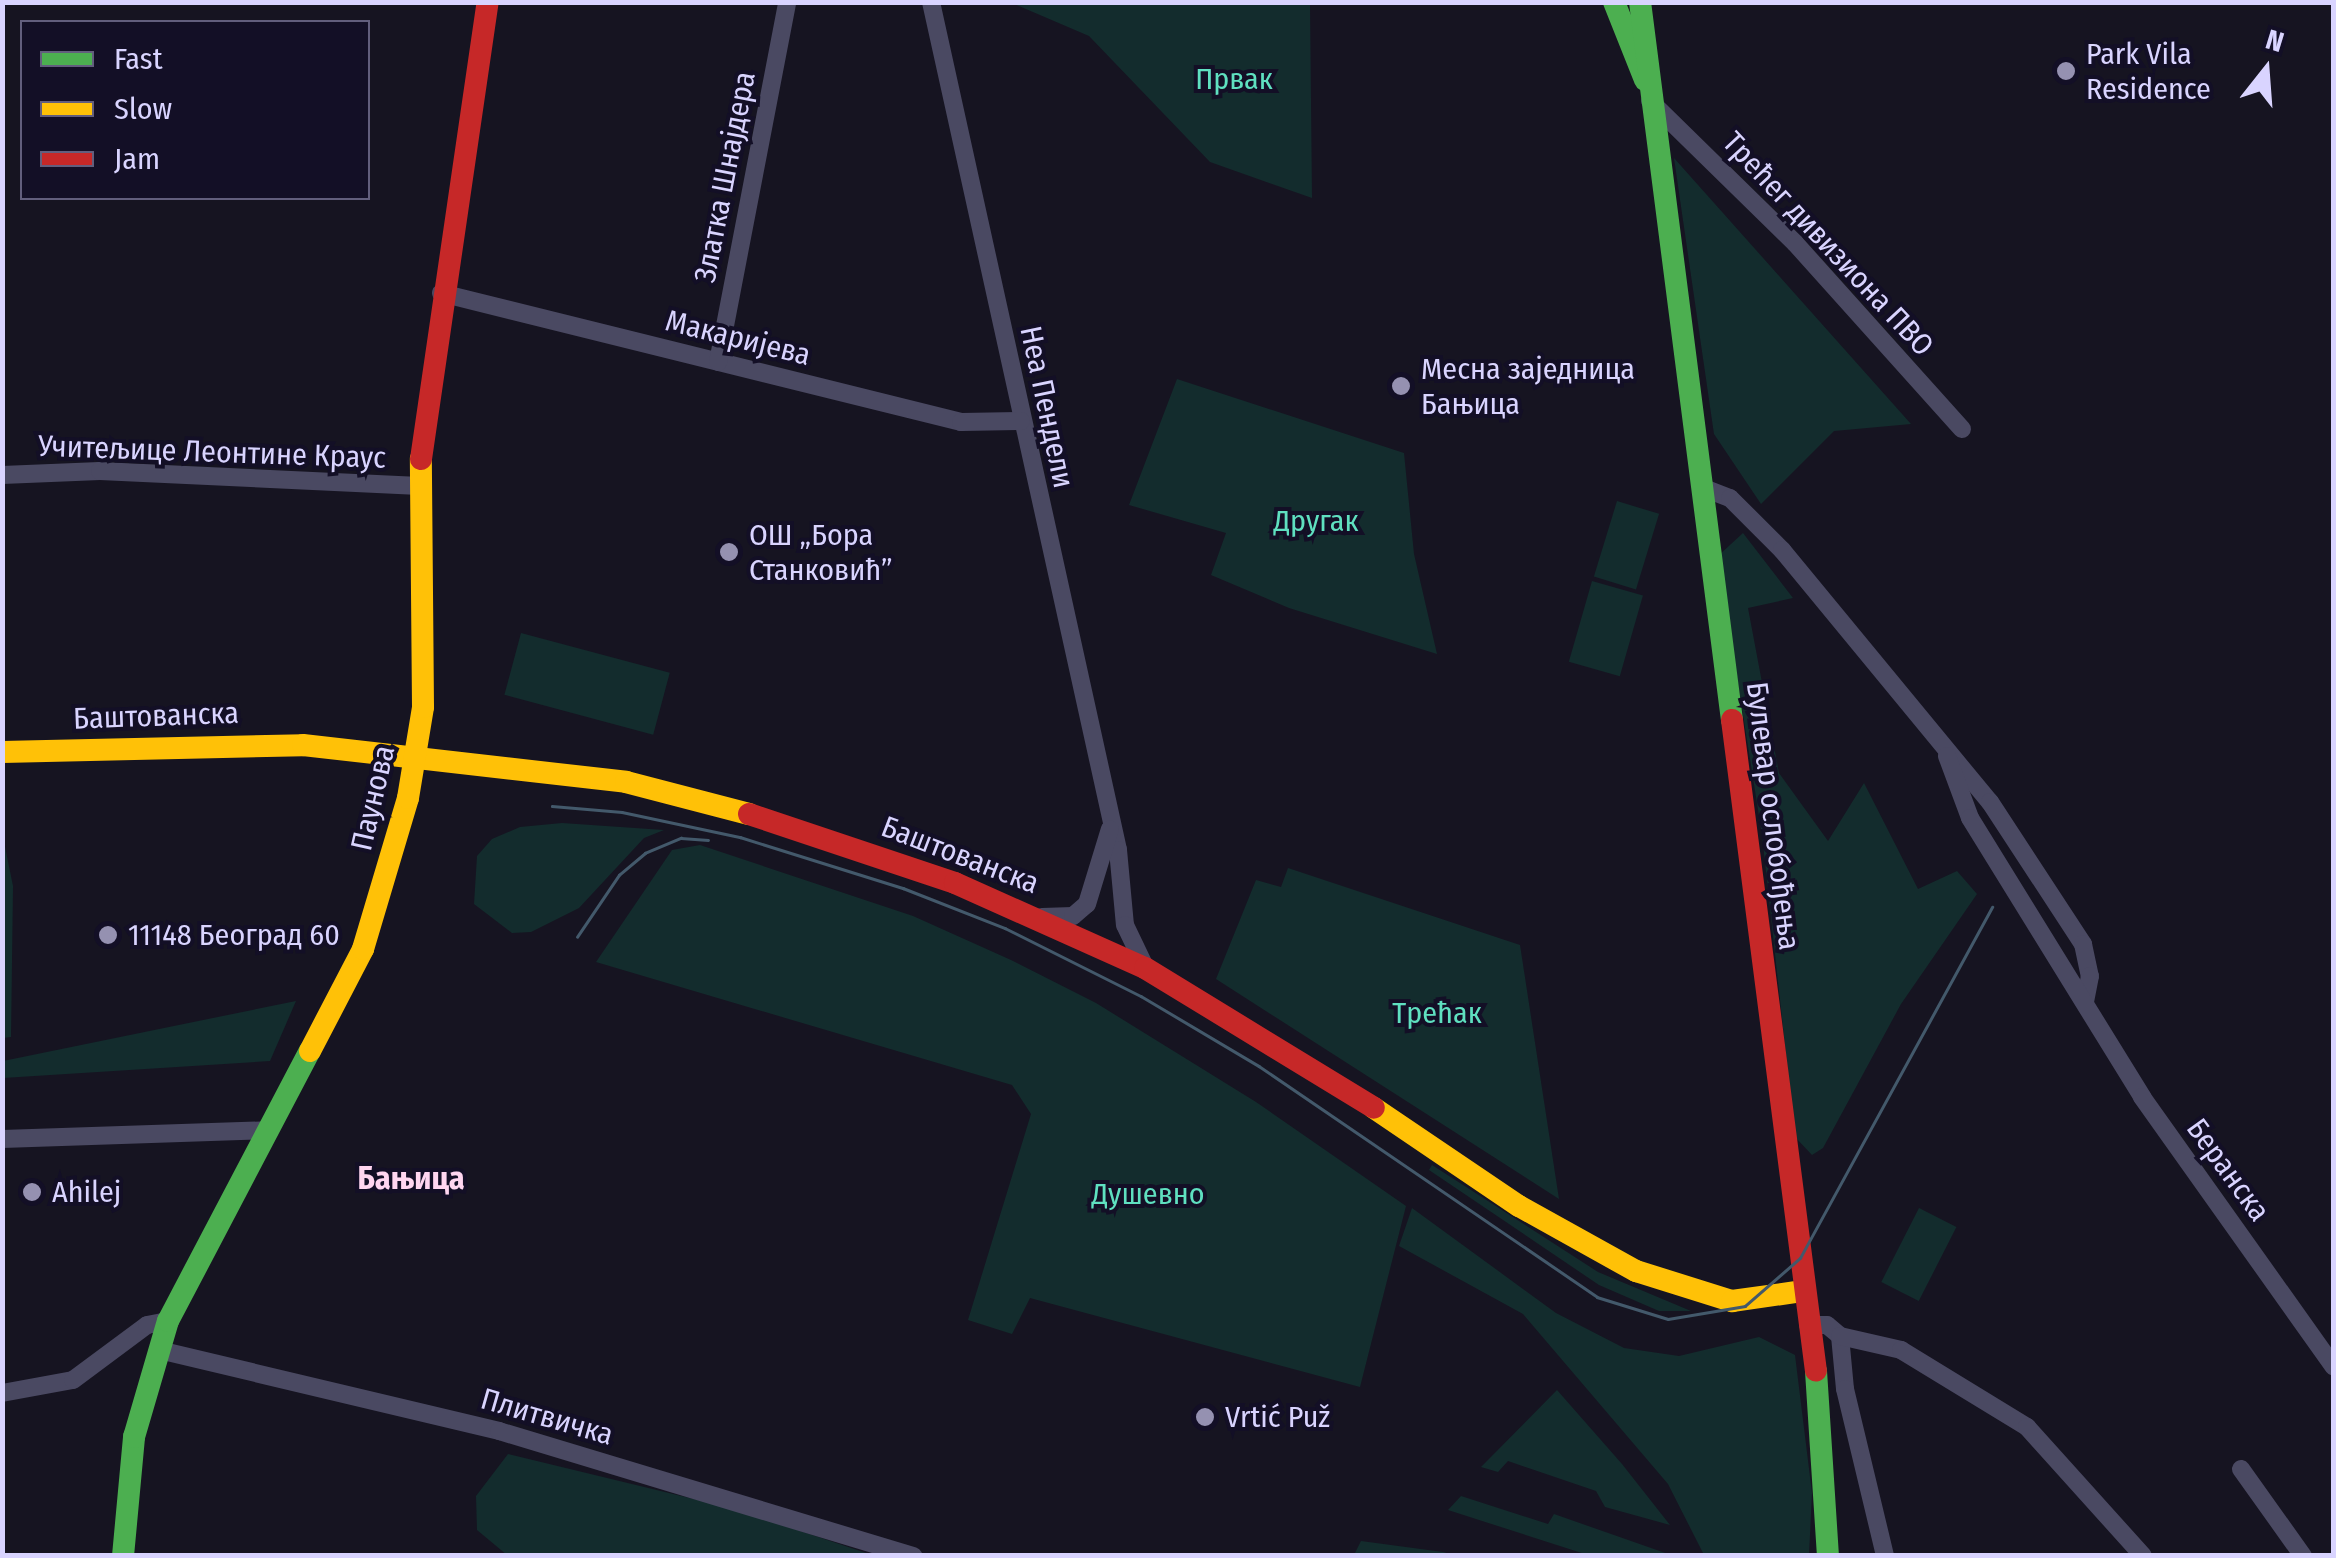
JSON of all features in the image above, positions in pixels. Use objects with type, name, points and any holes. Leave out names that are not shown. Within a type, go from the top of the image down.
[{"type":"street","name":"Паунова","points":[[123,1556],[134,1437],[168,1321],[363,949],[415,757],[424,654],[420,486],[441,293],[488,2]]},
{"type":"street","name":"Златка Шнајдера","points":[[718,362],[787,2]]},
{"type":"street","name":"Неа Пендели","points":[[931,2],[1123,874],[1125,925],[1145,968]]},
{"type":"street","name":"Булевар ослобођења","points":[[1614,2],[1648,92]]},
{"type":"street","name":"Булевар ослобођења","points":[[1640,2],[1648,92],[1829,1473],[1828,1556]]},
{"type":"street","name":"Трећег дивизиона ПВО","points":[[1648,92],[1795,243],[1962,429]]},
{"type":"street","name":"Макаријева","points":[[441,293],[981,426],[1021,421]]},
{"type":"street","name":"Учитељице Леонтине Краус","points":[[2,475],[100,470],[420,486]]},
{"type":"street","name":"Беранска","points":[[1701,486],[1730,498],[1782,550],[1947,756],[1990,802],[2070,923],[2090,966],[2085,1001]]},
{"type":"street","name":"Баштованска","points":[[2,752],[233,742],[415,757],[662,789],[842,842],[1032,916],[1145,968],[1316,1068],[1519,1206],[1636,1271],[1732,1301],[1803,1291]]},
{"type":"street","name":"Беранска","points":[[1947,756],[1970,818],[2161,1126],[2334,1367]]},
{"type":"street","points":[[1032,916],[1058,919],[1082,910],[1110,823]]},
{"type":"street","points":[[2,1139],[267,1130]]},
{"type":"street","points":[[2,1393],[73,1380],[152,1322],[168,1321]]},
{"type":"street","points":[[1808,1325],[1827,1325],[1840,1336],[1900,1350],[2027,1427],[2144,1556]]},
{"type":"street","points":[[1840,1336],[1845,1389],[1886,1556]]},
{"type":"street","name":"Плитвичка","points":[[159,1350],[499,1431],[914,1556]]},
{"type":"street","points":[[2241,1469],[2303,1556]]},
{"type":"green space","name":"Првак","points":[[1012,3],[1310,3],[1312,198],[1210,162],[1089,36]]},
{"type":"green space","points":[[1674,158],[1911,424],[1834,431],[1761,504],[1714,434]]},
{"type":"green space","name":"Другак","points":[[1177,379],[1404,453],[1414,554],[1437,654],[1289,608],[1211,575],[1226,533],[1129,505]]},
{"type":"green space","points":[[1617,501],[1659,514],[1636,589],[1594,577]]},
{"type":"green space","points":[[1743,533],[1793,598],[1748,608],[1779,773],[1828,841],[1864,783],[1918,889],[1957,871],[1977,894],[1901,1004],[1823,1148],[1812,1155],[1795,1137],[1762,835],[1718,556]]},
{"type":"green space","points":[[1592,581],[1643,596],[1620,676],[1569,662]]},
{"type":"green space","points":[[521,633],[670,673],[653,735],[504,695]]},
{"type":"green space","points":[[562,823],[664,830],[644,838],[579,908],[531,932],[512,933],[474,904],[477,856],[492,839],[520,827]]},
{"type":"green space","points":[[3,837],[13,886],[11,1037],[3,1038]]},
{"type":"green space","name":"Душевно","points":[[700,845],[913,916],[1096,1003],[1256,1102],[1406,1206],[1360,1387],[1030,1298],[1012,1334],[968,1320],[1031,1114],[1012,1085],[596,962],[672,850]]},
{"type":"green space","name":"Трећак","points":[[1288,868],[1520,945],[1559,1199],[1216,979],[1256,880],[1281,887]]},
{"type":"green space","points":[[296,1001],[270,1061],[3,1078],[3,1061]]},
{"type":"green space","points":[[1432,1165],[1598,1272],[1691,1311],[1659,1311],[1599,1285],[1429,1170]]},
{"type":"green space","points":[[1412,1208],[1556,1313],[1624,1348],[1679,1356],[1759,1337],[1795,1355],[1812,1493],[1809,1555],[1704,1555],[1668,1484],[1523,1314],[1399,1246]]},
{"type":"green space","points":[[1919,1208],[1956,1227],[1919,1301],[1881,1282]]},
{"type":"green space","points":[[1557,1390],[1670,1525],[1605,1507],[1596,1491],[1508,1461],[1498,1472],[1481,1467]]},
{"type":"green space","points":[[508,1454],[735,1509],[872,1555],[507,1555],[477,1530],[476,1496]]},
{"type":"green space","points":[[1461,1496],[1548,1524],[1554,1514],[1671,1555],[1588,1555],[1448,1510]]},
{"type":"green space","points":[[1361,1541],[1443,1552],[1454,1555],[1354,1555]]},
{"type":"tram line","points":[[552,806],[622,812],[740,837],[903,888],[1005,928],[1141,996],[1259,1066],[1597,1297],[1668,1319],[1745,1306],[1800,1258],[1992,907]]},
{"type":"tram line","points":[[577,937],[619,875],[645,853],[681,838],[708,840]]},
{"type":"traffic: fast","points":[[1614,2],[1645,80]]},
{"type":"traffic: fast","points":[[1640,2],[1732,720]]},
{"type":"traffic: fast","points":[[123,1556],[134,1437],[168,1321],[310,1051]]},
{"type":"traffic: fast","points":[[1816,1371],[1828,1556]]},
{"type":"traffic: slow","points":[[310,1051],[363,949],[408,798],[423,707],[421,459]]},
{"type":"traffic: slow","points":[[2,752],[303,745],[626,782],[749,814]]},
{"type":"traffic: slow","points":[[1374,1108],[1519,1206],[1636,1271],[1732,1301],[1803,1291]]},
{"type":"traffic: jam","points":[[421,459],[488,2]]},
{"type":"traffic: jam","points":[[1732,720],[1816,1371]]},
{"type":"traffic: jam","points":[[749,814],[955,883],[1145,968],[1374,1108]]},
{"type":"place","name":"Park Vila Residence","points":[[2066,71]]},
{"type":"place","name":"Месна заједница Бањица","points":[[1401,386]]},
{"type":"place","name":"ОШ „Бора Станковић”","points":[[729,552]]},
{"type":"place","name":"11148 Београд 60","points":[[108,935]]},
{"type":"place","name":"Ahilej","points":[[32,1192]]},
{"type":"place","name":"Vrtić Puž","points":[[1205,1417]]},
{"type":"district","name":"Бањица","points":[[411,1178]]}]
